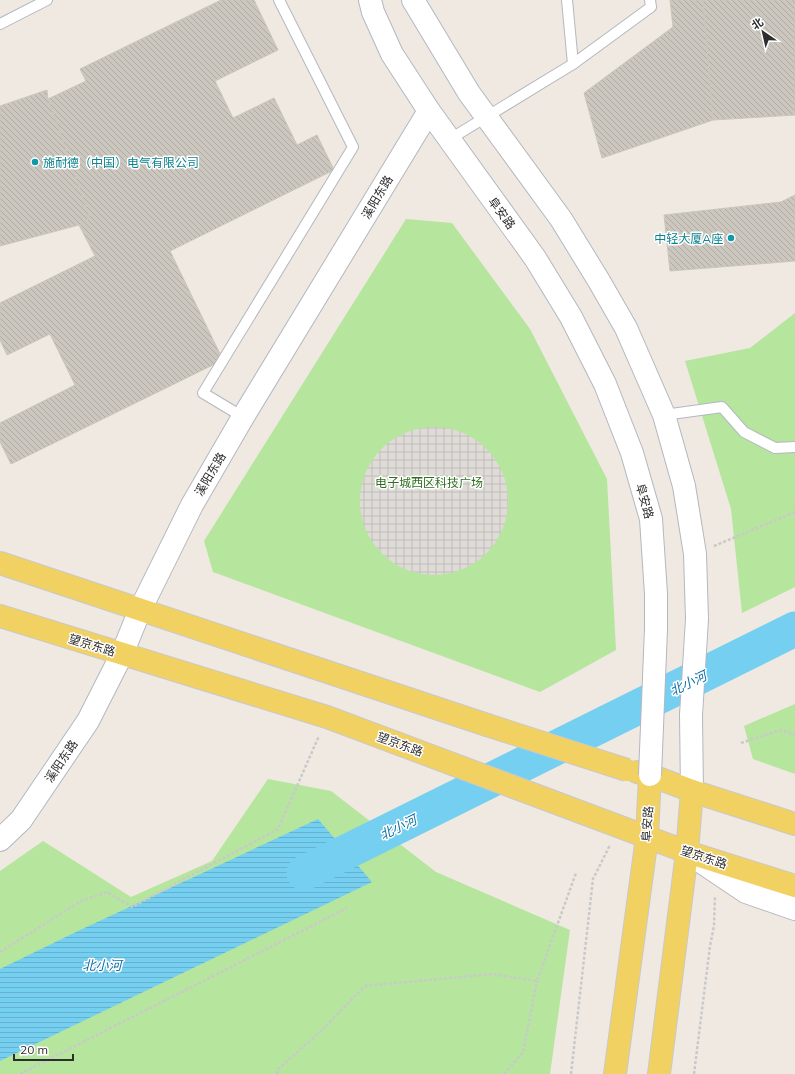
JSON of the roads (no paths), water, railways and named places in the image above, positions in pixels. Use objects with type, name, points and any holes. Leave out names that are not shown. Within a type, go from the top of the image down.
[{"type":"main road","name":"阜安路","points":[[370,0],[373,12],[392,54],[429,111],[535,258],[571,317],[604,384],[632,452],[651,519],[656,594],[656,629],[647,836],[615,1074]]},
{"type":"main road","points":[[414,0],[465,86],[560,219],[599,281],[626,328],[664,415],[684,486],[695,554],[697,619],[691,716],[692,791],[687,852],[659,1074]]},
{"type":"main road","name":"溪阳东路","points":[[0,840],[21,820],[88,721],[122,654],[140,610],[192,505],[243,417],[429,111]]},
{"type":"main road","points":[[0,563],[627,770],[650,775],[692,791],[795,824]]},
{"type":"main road","name":"望京东路","points":[[0,616],[327,717],[687,852],[795,886]]},
{"type":"main road","points":[[687,852],[746,892],[795,909]]},
{"type":"lane","points":[[0,24],[47,0]]},
{"type":"lane","points":[[243,417],[203,393],[353,147],[279,0]]},
{"type":"lane","points":[[567,0],[573,64]]},
{"type":"lane","points":[[450,140],[573,64],[651,7],[650,0]]},
{"type":"lane","points":[[664,415],[722,407],[744,432],[775,448],[795,447]]},
{"type":"water","name":"北小河","points":[[318,819],[372,882],[0,1061],[0,969]]},
{"type":"waterway","name":"北小河","points":[[304,873],[795,629]]},
{"type":"place","name":"施耐德（中国）电气有限公司","points":[[35,162]]},
{"type":"place","name":"中轻大厦A座","points":[[731,238]]},
{"type":"park label","name":"电子城西区科技广场","points":[[429,482]]}]
